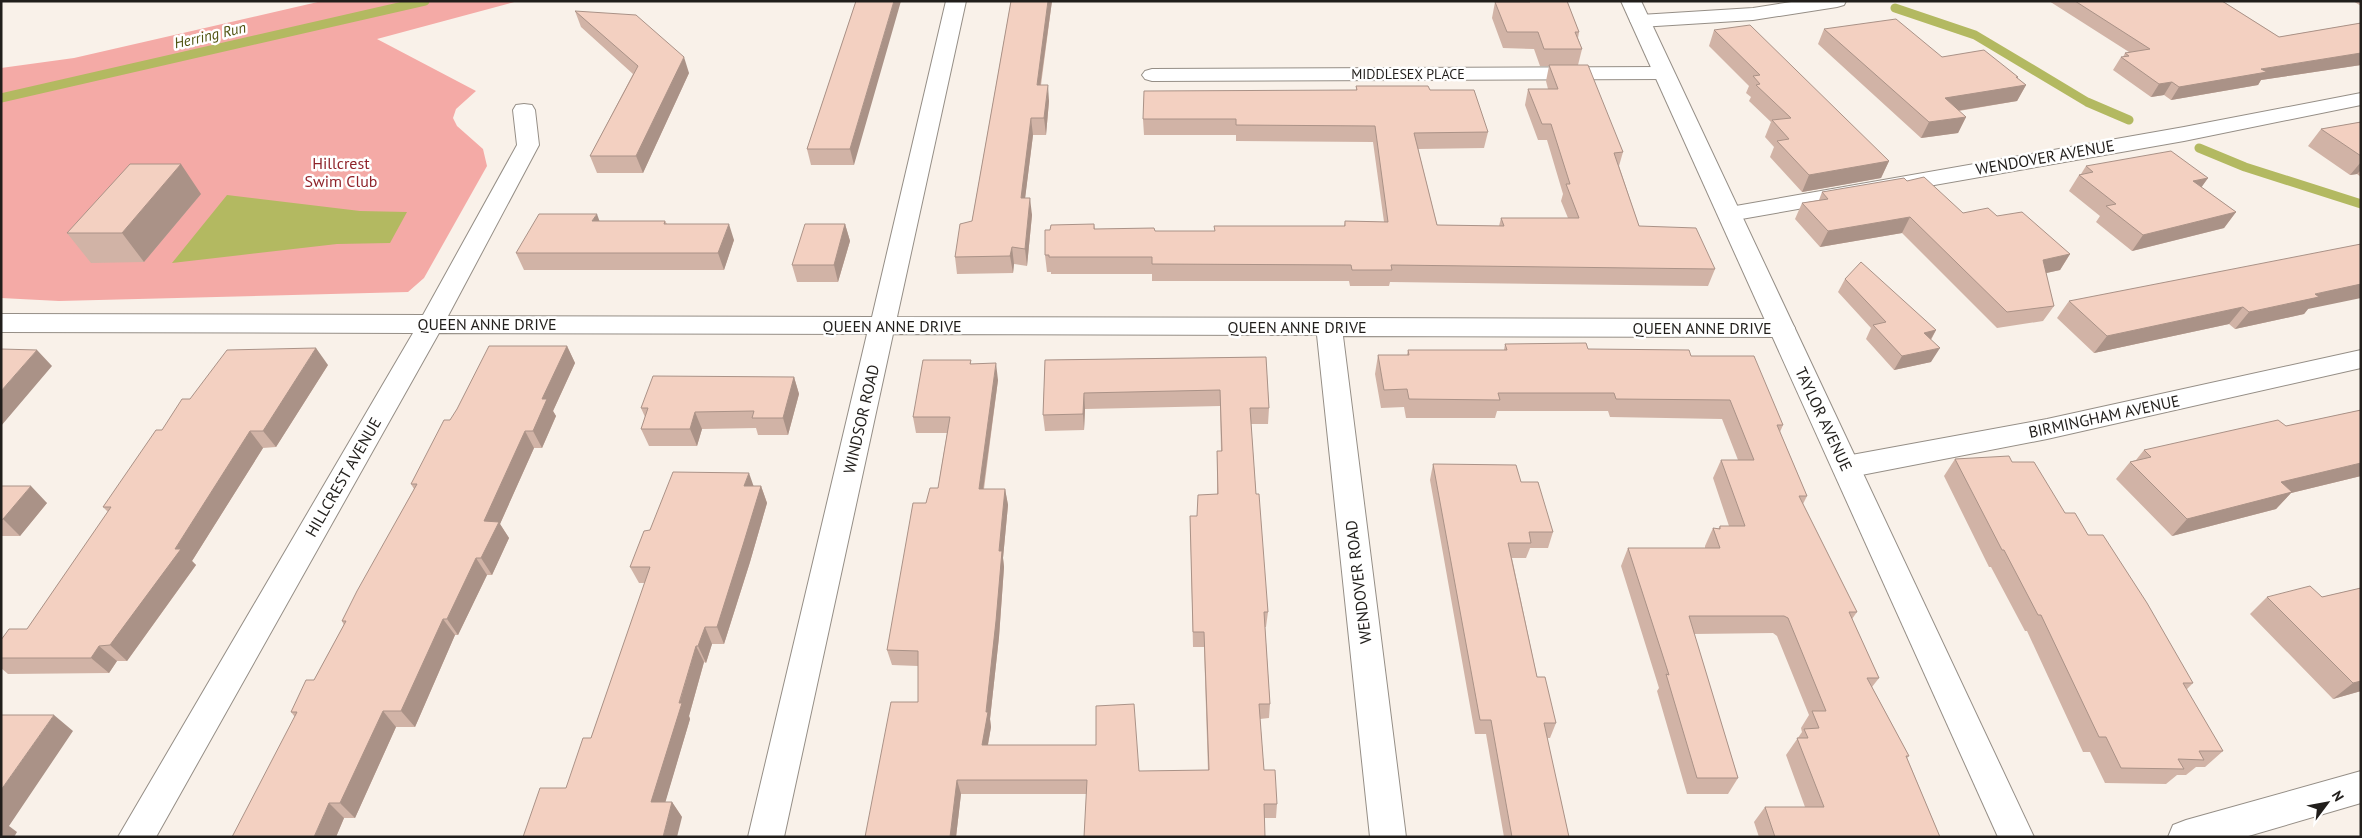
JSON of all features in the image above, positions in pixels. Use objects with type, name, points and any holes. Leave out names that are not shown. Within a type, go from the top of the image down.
[{"type":"street","name":"WINDSOR ROAD","points":[[766,837],[956,1]]},
{"type":"street","points":[[1635,11],[1753,14],[1837,1]]},
{"type":"street","name":"TAYLOR AVENUE","points":[[1635,11],[2016,837]]},
{"type":"street","name":"MIDDLESEX PLACE","points":[[1152,75],[1664,73]]},
{"type":"street","name":"WENDOVER AVENUE","points":[[1730,214],[2194,132],[2361,99]]},
{"type":"street","name":"HILLCREST AVENUE","points":[[136,837],[431,324],[528,145],[524,110]]},
{"type":"street","name":"QUEEN ANNE DRIVE","points":[[1,323],[1782,328]]},
{"type":"street","name":"WENDOVER ROAD","points":[[1329,327],[1388,837]]},
{"type":"street","name":"BIRMINGHAM AVENUE","points":[[1846,467],[2048,429],[2361,359]]},
{"type":"street","points":[[2186,837],[2361,787]]},
{"type":"green space","name":"Hillcrest Swim Club","points":[[322,1],[518,1],[377,39],[476,91],[456,109],[453,118],[457,126],[483,149],[487,166],[424,278],[408,292],[59,301],[1,298],[1,68],[74,58]]},
{"type":"shaded area","points":[[227,195],[360,211],[407,212],[390,243],[337,244],[172,263]]},
{"type":"building","points":[[856,1],[894,1],[850,149],[807,149]]},
{"type":"building","points":[[1011,1],[1048,1],[1037,85],[1048,85],[1044,118],[1031,118],[1021,198],[1030,198],[1025,249],[1012,247],[1010,256],[955,257],[960,224],[972,221]]},
{"type":"building","points":[[1567,1],[1579,32],[1575,32],[1582,49],[1544,49],[1538,32],[1507,32],[1495,2]]},
{"type":"building","points":[[2075,1],[2222,1],[2279,37],[2361,23],[2361,53],[2261,69],[2267,72],[2179,87],[2172,82],[2159,84],[2121,57],[2129,56],[2125,53],[2150,49]]},
{"type":"building","points":[[575,11],[636,15],[684,57],[636,156],[590,156],[638,66]]},
{"type":"building","points":[[1896,19],[1942,57],[1984,50],[2026,85],[1945,98],[1966,117],[1929,122],[1824,29]]},
{"type":"building","points":[[1750,25],[1889,161],[1809,175],[1777,141],[1789,139],[1772,120],[1791,118],[1756,85],[1760,84],[1753,76],[1760,75],[1714,30]]},
{"type":"building","points":[[1549,65],[1588,65],[1623,152],[1614,153],[1639,226],[1696,228],[1715,269],[1391,265],[1392,270],[1352,270],[1351,265],[1152,264],[1152,257],[1049,257],[1049,255],[1045,255],[1045,230],[1050,230],[1051,225],[1094,224],[1094,229],[1154,228],[1155,231],[1215,231],[1214,226],[1345,226],[1345,221],[1388,222],[1375,126],[1236,125],[1236,119],[1143,119],[1144,91],[1357,90],[1356,86],[1428,86],[1430,90],[1474,90],[1488,132],[1414,133],[1437,225],[1504,226],[1501,218],[1579,218],[1566,184],[1570,184],[1551,124],[1542,124],[1528,89],[1558,89]]},
{"type":"building","points":[[2361,122],[2361,156],[2321,129]]},
{"type":"building","points":[[2171,151],[2208,178],[2193,181],[2236,212],[2143,235],[2106,206],[2116,204],[2079,175],[2093,172],[2086,166]]},
{"type":"building","points":[[130,164],[181,164],[122,233],[67,233]]},
{"type":"building","points":[[1924,177],[1963,213],[1988,208],[1997,216],[2022,212],[2070,254],[2043,260],[2054,306],[2007,312],[1910,217],[1828,231],[1802,203],[1828,199],[1822,192],[1904,178],[1907,181]]},
{"type":"building","points":[[539,214],[597,214],[592,221],[665,221],[664,224],[729,224],[718,253],[516,253]]},
{"type":"building","points":[[805,224],[845,224],[834,265],[792,265]]},
{"type":"building","points":[[2361,244],[2361,284],[2315,294],[2319,297],[2249,312],[2243,307],[2107,336],[2069,301]]},
{"type":"building","points":[[1861,262],[1936,330],[1924,333],[1940,348],[1902,356],[1873,325],[1886,322],[1845,279]]},
{"type":"building","points":[[1586,343],[1588,349],[1689,350],[1691,356],[1754,356],[1783,425],[1777,425],[1807,496],[1799,496],[1857,612],[1849,612],[1879,678],[1867,678],[1909,756],[1906,756],[1940,837],[1775,837],[1765,807],[1824,807],[1797,738],[1808,738],[1804,729],[1819,728],[1812,711],[1826,711],[1788,618],[1784,616],[1689,616],[1738,778],[1697,778],[1666,674],[1669,675],[1628,548],[1720,548],[1713,528],[1720,529],[1720,526],[1745,526],[1721,460],[1754,460],[1730,400],[1616,399],[1614,393],[1498,393],[1500,400],[1409,399],[1407,389],[1384,390],[1378,355],[1409,355],[1408,350],[1507,350],[1505,344]]},
{"type":"building","points":[[489,346],[567,346],[542,399],[547,399],[533,431],[525,431],[484,521],[499,522],[481,558],[476,558],[447,619],[443,619],[401,711],[383,711],[340,803],[329,803],[314,837],[232,837],[297,712],[291,712],[306,680],[314,680],[346,621],[342,621],[357,591],[417,484],[411,484],[444,420],[450,420],[457,409]]},
{"type":"building","points":[[316,348],[263,431],[250,431],[175,549],[181,549],[110,645],[99,646],[91,658],[1,658],[1,640],[9,629],[27,629],[111,507],[103,507],[156,430],[162,430],[182,399],[190,399],[227,350]]},
{"type":"building","points":[[1,349],[37,350],[1,391]]},
{"type":"building","points":[[1266,357],[1269,408],[1250,408],[1256,494],[1259,494],[1268,612],[1264,612],[1270,704],[1259,704],[1264,770],[1275,770],[1277,804],[1264,804],[1265,837],[1084,837],[1087,780],[957,780],[950,837],[865,837],[891,702],[918,702],[918,651],[887,650],[913,503],[926,503],[930,488],[938,488],[950,417],[913,417],[923,360],[971,360],[970,364],[996,363],[979,489],[1005,489],[999,551],[1002,551],[986,712],[988,712],[982,745],[1096,745],[1096,706],[1134,704],[1139,771],[1209,770],[1204,632],[1193,632],[1190,516],[1197,516],[1198,495],[1218,494],[1217,451],[1222,451],[1220,390],[1084,393],[1083,414],[1043,415],[1045,360]]},
{"type":"building","points":[[653,376],[794,377],[783,418],[752,418],[754,411],[695,412],[690,429],[641,429],[648,408],[641,408]]},
{"type":"building","points":[[2361,410],[2361,463],[2281,482],[2292,492],[2187,519],[2130,462],[2151,457],[2144,450],[2278,420],[2286,426]]},
{"type":"building","points":[[2009,456],[2012,462],[2034,462],[2065,513],[2075,513],[2088,535],[2103,535],[2147,603],[2193,683],[2183,683],[2223,751],[2199,751],[2204,760],[2178,759],[2184,769],[2121,768],[2106,737],[2099,737],[2041,615],[2038,615],[2004,550],[2002,550],[1955,459]]},
{"type":"building","points":[[1433,464],[1516,465],[1521,482],[1538,482],[1553,532],[1529,532],[1531,543],[1508,543],[1537,677],[1545,677],[1556,723],[1544,723],[1569,837],[1512,837],[1491,720],[1480,720]]},
{"type":"building","points":[[673,472],[749,473],[744,486],[761,486],[717,627],[705,627],[698,646],[696,646],[679,703],[682,703],[651,802],[672,802],[663,837],[523,837],[540,788],[566,788],[583,738],[591,738],[650,567],[630,567],[644,531],[650,530]]},
{"type":"building","points":[[1,486],[31,486],[1,520]]},
{"type":"building","points":[[2310,586],[2322,597],[2361,588],[2361,681],[2353,683],[2267,597]]},
{"type":"building","points":[[1,715],[54,715],[1,790]]},
{"type":"waterway","name":"Herring Run","points":[[1,98],[425,1]]},
{"type":"waterway","points":[[1895,8],[1975,35],[2087,102],[2129,120]]},
{"type":"waterway","points":[[2199,148],[2245,167],[2361,204]]}]
